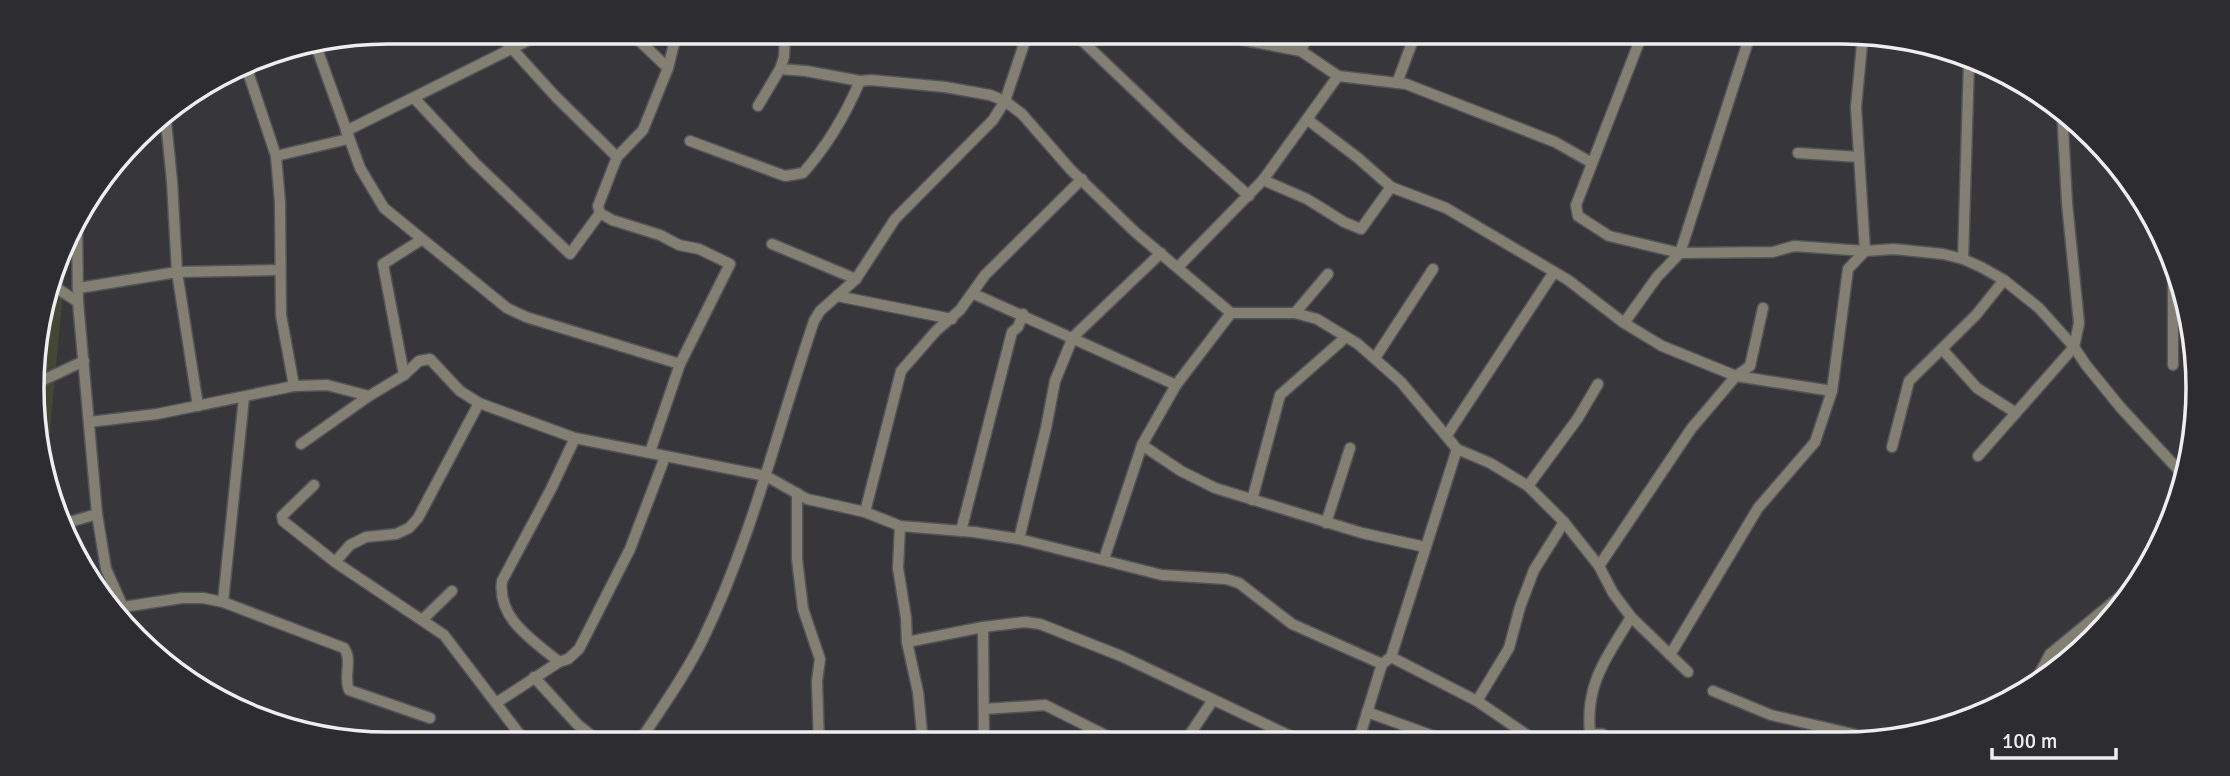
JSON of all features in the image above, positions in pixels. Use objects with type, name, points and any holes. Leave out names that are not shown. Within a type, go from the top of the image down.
[{"type":"street","points":[[508,44],[617,157]]},
{"type":"street","points":[[276,156],[347,135],[522,44]]},
{"type":"street","points":[[642,44],[667,68]]},
{"type":"street","points":[[650,452],[680,364],[730,264],[699,248],[679,245],[660,235],[612,220],[600,213],[598,206],[617,157],[643,130],[674,44]]},
{"type":"street","points":[[758,106],[780,69],[785,44]]},
{"type":"street","points":[[645,732],[702,641],[733,573],[814,321],[820,312],[856,279],[895,219],[993,120],[1004,100],[1024,44]]},
{"type":"street","points":[[1086,44],[1249,195]]},
{"type":"street","points":[[1264,44],[1301,51],[1338,76],[1406,84],[1555,142],[1592,163]]},
{"type":"street","points":[[1301,51],[1304,44]]},
{"type":"street","points":[[1397,83],[1412,44]]},
{"type":"street","points":[[1638,44],[1576,205],[1577,216],[1609,236],[1680,253],[1773,252],[1794,246],[1865,251],[1894,249],[1963,259],[2004,280],[2039,309],[2074,347],[2121,408],[2177,469]]},
{"type":"street","points":[[1624,323],[1657,277],[1680,253],[1747,44]]},
{"type":"street","points":[[1670,655],[1758,508],[1815,442],[1832,391],[1848,270],[1865,251],[1856,107],[1862,44]]},
{"type":"street","points":[[318,51],[359,167],[384,208],[421,240],[517,313],[680,364]]},
{"type":"street","points":[[1963,259],[1969,68]]},
{"type":"street","points":[[780,69],[806,71],[860,82],[871,80],[945,87],[1004,100],[1022,114],[1071,170],[1231,313],[1294,313],[1317,319],[1376,358],[1401,382],[1457,449],[1490,463],[1528,486],[1564,522],[1599,566],[1613,593],[1631,617],[1688,672]]},
{"type":"street","points":[[249,73],[276,156],[280,202],[281,315],[294,386]]},
{"type":"street","points":[[1178,267],[1263,180],[1338,76]]},
{"type":"street","points":[[690,141],[785,176],[803,173],[825,148],[846,114],[860,82]]},
{"type":"street","points":[[414,98],[475,163],[570,254],[600,213]]},
{"type":"street","points":[[1308,120],[1359,158],[1391,187],[1446,208],[1554,272],[1624,323],[1662,346],[1736,376],[1832,391]]},
{"type":"street","points":[[1978,456],[2074,347],[2079,323],[2067,203],[2063,124]]},
{"type":"street","points":[[166,125],[177,272],[198,406]]},
{"type":"street","points":[[1798,153],[1859,157]]},
{"type":"street","points":[[864,512],[901,371],[936,331],[952,319],[974,294],[985,275],[1082,179]]},
{"type":"street","points":[[1263,180],[1307,199],[1344,222],[1361,229],[1391,187]]},
{"type":"street","points":[[78,239],[78,302],[97,514],[106,569],[123,607],[193,597],[223,602],[340,646],[348,655],[346,678],[349,690],[430,719]]},
{"type":"street","points":[[404,375],[383,264],[421,240]]},
{"type":"street","points":[[772,244],[856,279]]},
{"type":"street","points":[[1019,539],[1055,381],[1073,337],[1161,253]]},
{"type":"street","points":[[1376,358],[1433,269]]},
{"type":"street","points":[[79,288],[177,272],[279,270]]},
{"type":"street","points":[[1447,435],[1554,272]]},
{"type":"street","points":[[1294,313],[1328,274]]},
{"type":"street","points":[[1892,447],[1909,381],[1976,315],[2004,280]]},
{"type":"street","points":[[58,289],[78,302]]},
{"type":"street","points":[[2173,293],[2173,365]]},
{"type":"street","points":[[974,294],[1176,385]]},
{"type":"street","points":[[837,296],[952,319]]},
{"type":"street","points":[[1599,566],[1691,429],[1736,376],[1750,366],[1763,308]]},
{"type":"street","points":[[1104,559],[1142,445],[1176,385],[1231,313]]},
{"type":"street","points":[[961,531],[1012,332],[1018,327],[1023,314]]},
{"type":"street","points":[[1252,500],[1280,395],[1346,337]]},
{"type":"street","points":[[1942,349],[1977,388],[2016,414]]},
{"type":"street","points":[[301,444],[404,375],[419,361],[430,359],[460,391],[479,403],[575,438],[766,476],[807,499],[864,512],[900,526],[1019,539],[1162,575],[1210,576],[1239,583],[1293,624],[1382,664]]},
{"type":"street","points":[[44,380],[84,360]]},
{"type":"street","points":[[1528,486],[1578,418],[1598,384]]},
{"type":"street","points":[[89,422],[156,414],[294,386],[327,385],[369,396]]},
{"type":"street","points":[[223,602],[244,397]]},
{"type":"street","points":[[335,562],[350,545],[366,537],[396,534],[409,528],[418,519],[479,403]]},
{"type":"street","points":[[559,662],[510,618],[500,593],[502,581],[575,438]]},
{"type":"street","points":[[1142,445],[1198,481],[1326,523],[1424,547]]},
{"type":"street","points":[[1326,523],[1350,447]]},
{"type":"street","points":[[1361,732],[1382,664],[1391,657],[1457,449]]},
{"type":"street","points":[[495,703],[534,677],[573,656],[585,639],[630,550],[665,457]]},
{"type":"street","points":[[314,485],[282,516],[286,524],[335,562],[423,620],[450,642],[518,732]]},
{"type":"street","points":[[797,494],[797,559],[803,609],[820,659],[817,681],[819,732]]},
{"type":"street","points":[[71,522],[97,514]]},
{"type":"street","points":[[1477,701],[1509,648],[1534,570],[1564,522]]},
{"type":"street","points":[[900,526],[898,568],[922,732]]},
{"type":"street","points":[[423,620],[452,591]]},
{"type":"street","points":[[2042,668],[2050,654],[2101,615]]},
{"type":"street","points":[[1590,732],[1588,710],[1597,674],[1631,617]]},
{"type":"street","points":[[907,642],[1025,622],[1052,628],[1121,656],[1281,732]]},
{"type":"street","points":[[983,627],[984,732]]},
{"type":"street","points":[[1391,657],[1477,701],[1523,732]]},
{"type":"street","points":[[534,677],[588,732]]},
{"type":"street","points":[[1713,691],[1771,715],[1844,732]]},
{"type":"street","points":[[1191,732],[1213,700]]},
{"type":"street","points":[[984,709],[1045,705],[1099,732]]},
{"type":"street","points":[[1367,712],[1422,732]]},
{"type":"green space","points":[[65,268],[49,445],[44,411],[44,365],[50,321]]}]
